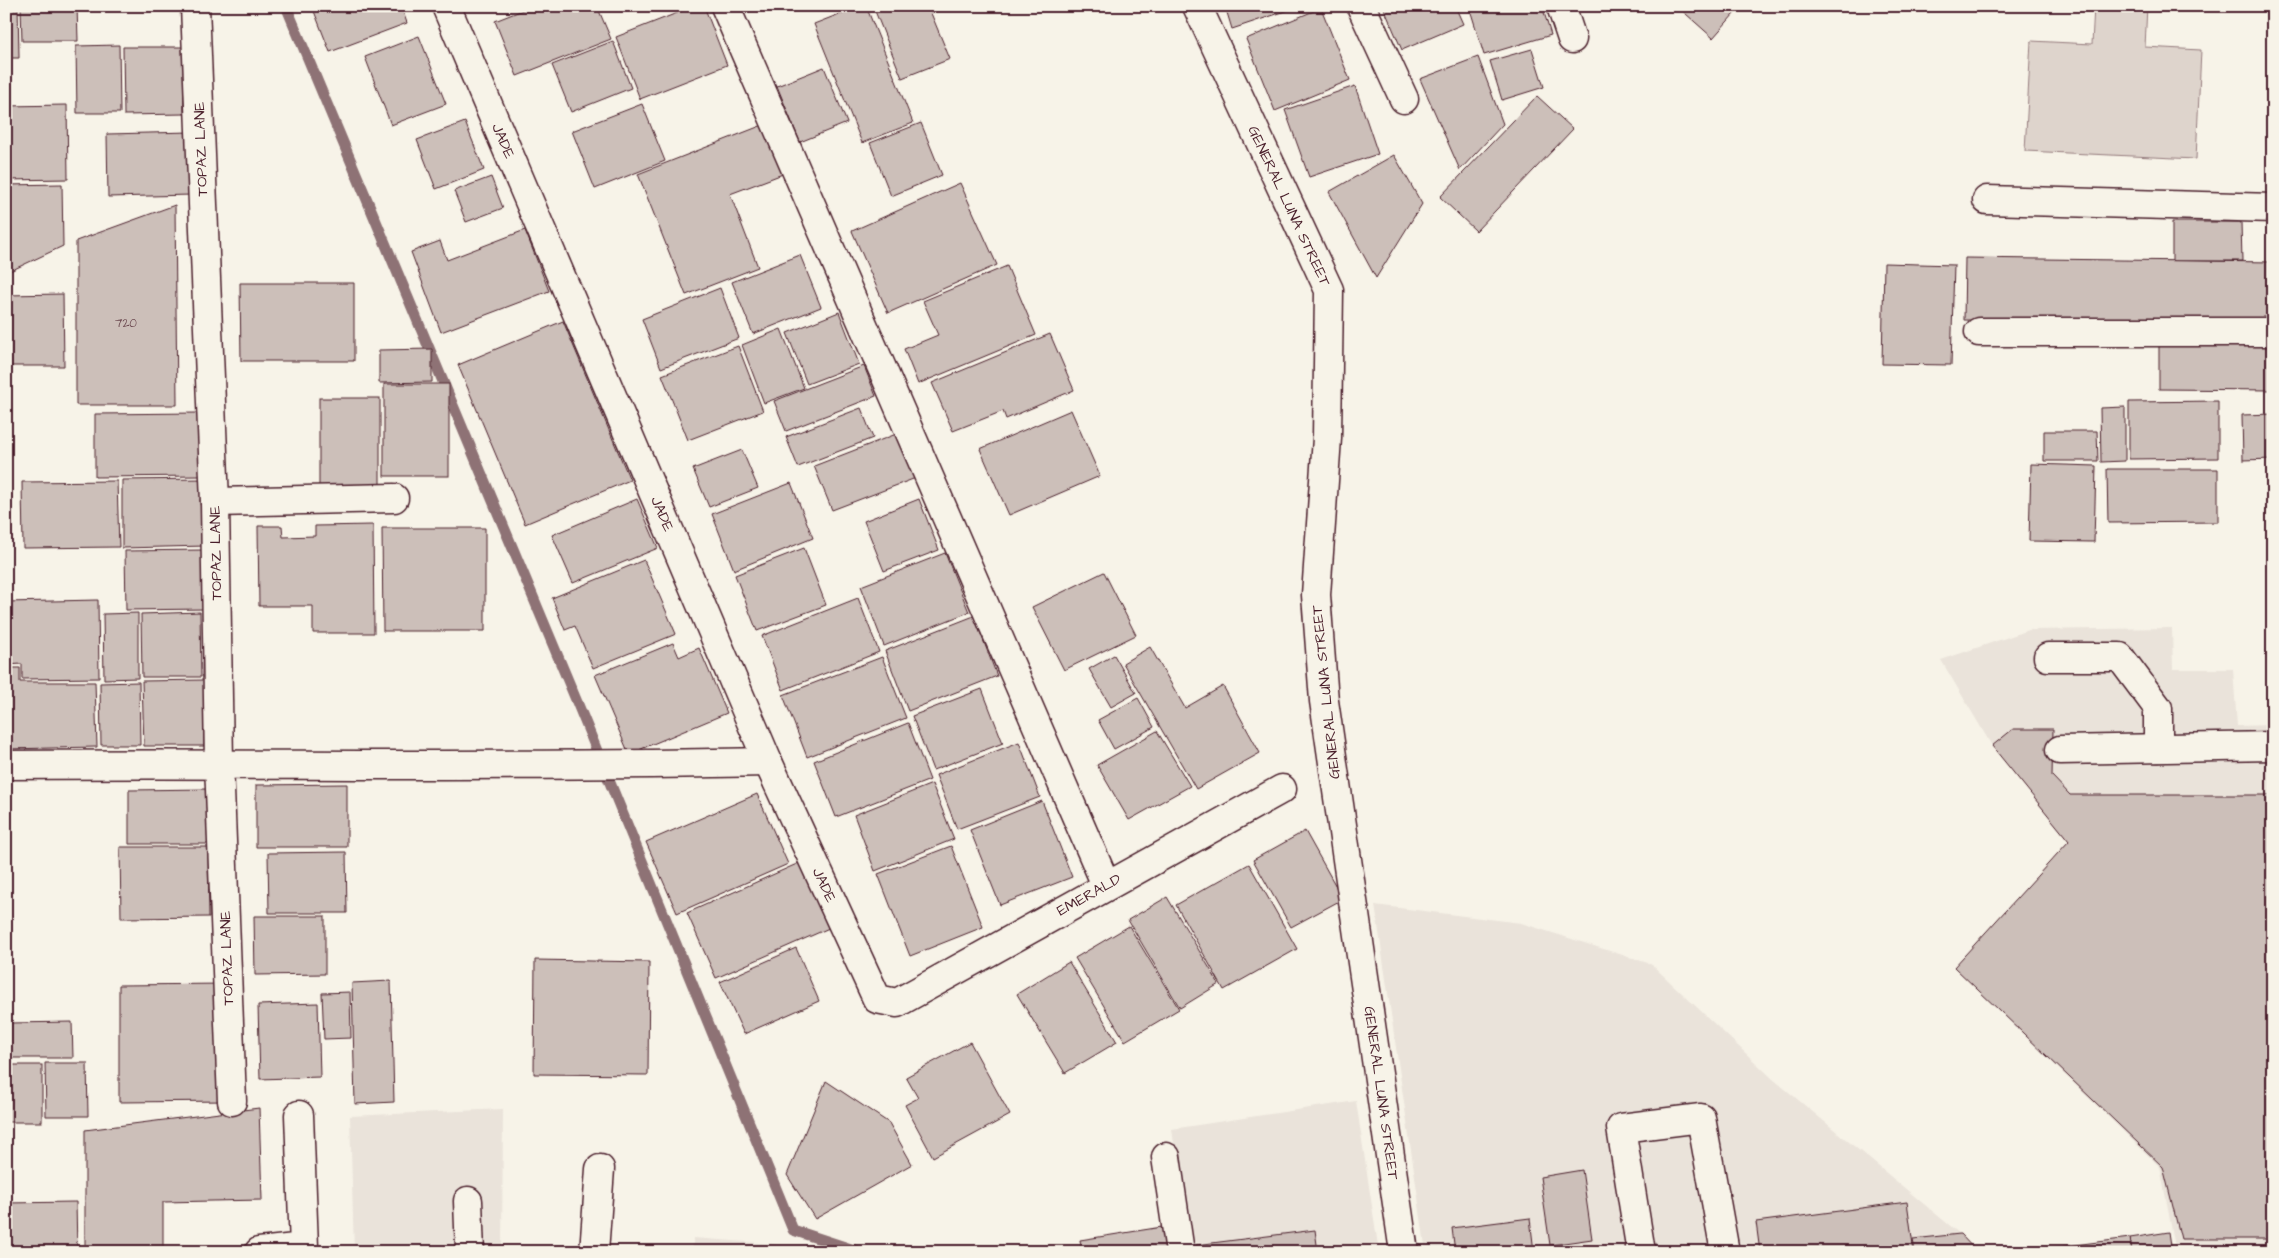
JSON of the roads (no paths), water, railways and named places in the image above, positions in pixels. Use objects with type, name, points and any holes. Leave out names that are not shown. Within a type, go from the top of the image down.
[{"type":"street","name":"TOPAZ LANE","points":[[196,6],[215,502],[219,763],[232,1100]]},
{"type":"street","name":"JADE","points":[[446,6],[768,762],[877,999],[897,1003]]},
{"type":"street","points":[[725,6],[1106,885]]},
{"type":"street","name":"GENERAL LUNA STREET","points":[[1197,6],[1329,290],[1327,438],[1316,595],[1324,701],[1404,1252]]},
{"type":"street","points":[[1362,6],[1404,99]]},
{"type":"street","points":[[1561,6],[1572,39]]},
{"type":"street","points":[[1986,200],[2273,208]]},
{"type":"street","points":[[1979,332],[2273,332]]},
{"type":"street","points":[[215,502],[394,498]]},
{"type":"street","points":[[2048,656],[2120,657],[2158,708],[2158,748]]},
{"type":"street","points":[[2060,750],[2273,746]]},
{"type":"street","points":[[6,765],[219,763],[572,766],[768,762]]},
{"type":"street","name":"EMERALD","points":[[897,1003],[1106,885],[1282,789]]},
{"type":"street","points":[[259,1252],[304,1247],[299,1115]]},
{"type":"street","points":[[1641,1252],[1621,1128],[1701,1118],[1725,1252]]},
{"type":"street","points":[[1166,1157],[1180,1252]]},
{"type":"street","points":[[594,1252],[600,1169]]},
{"type":"street","points":[[468,1202],[470,1252]]},
{"type":"waterway","points":[[286,6],[577,702],[793,1230],[860,1252]]}]
